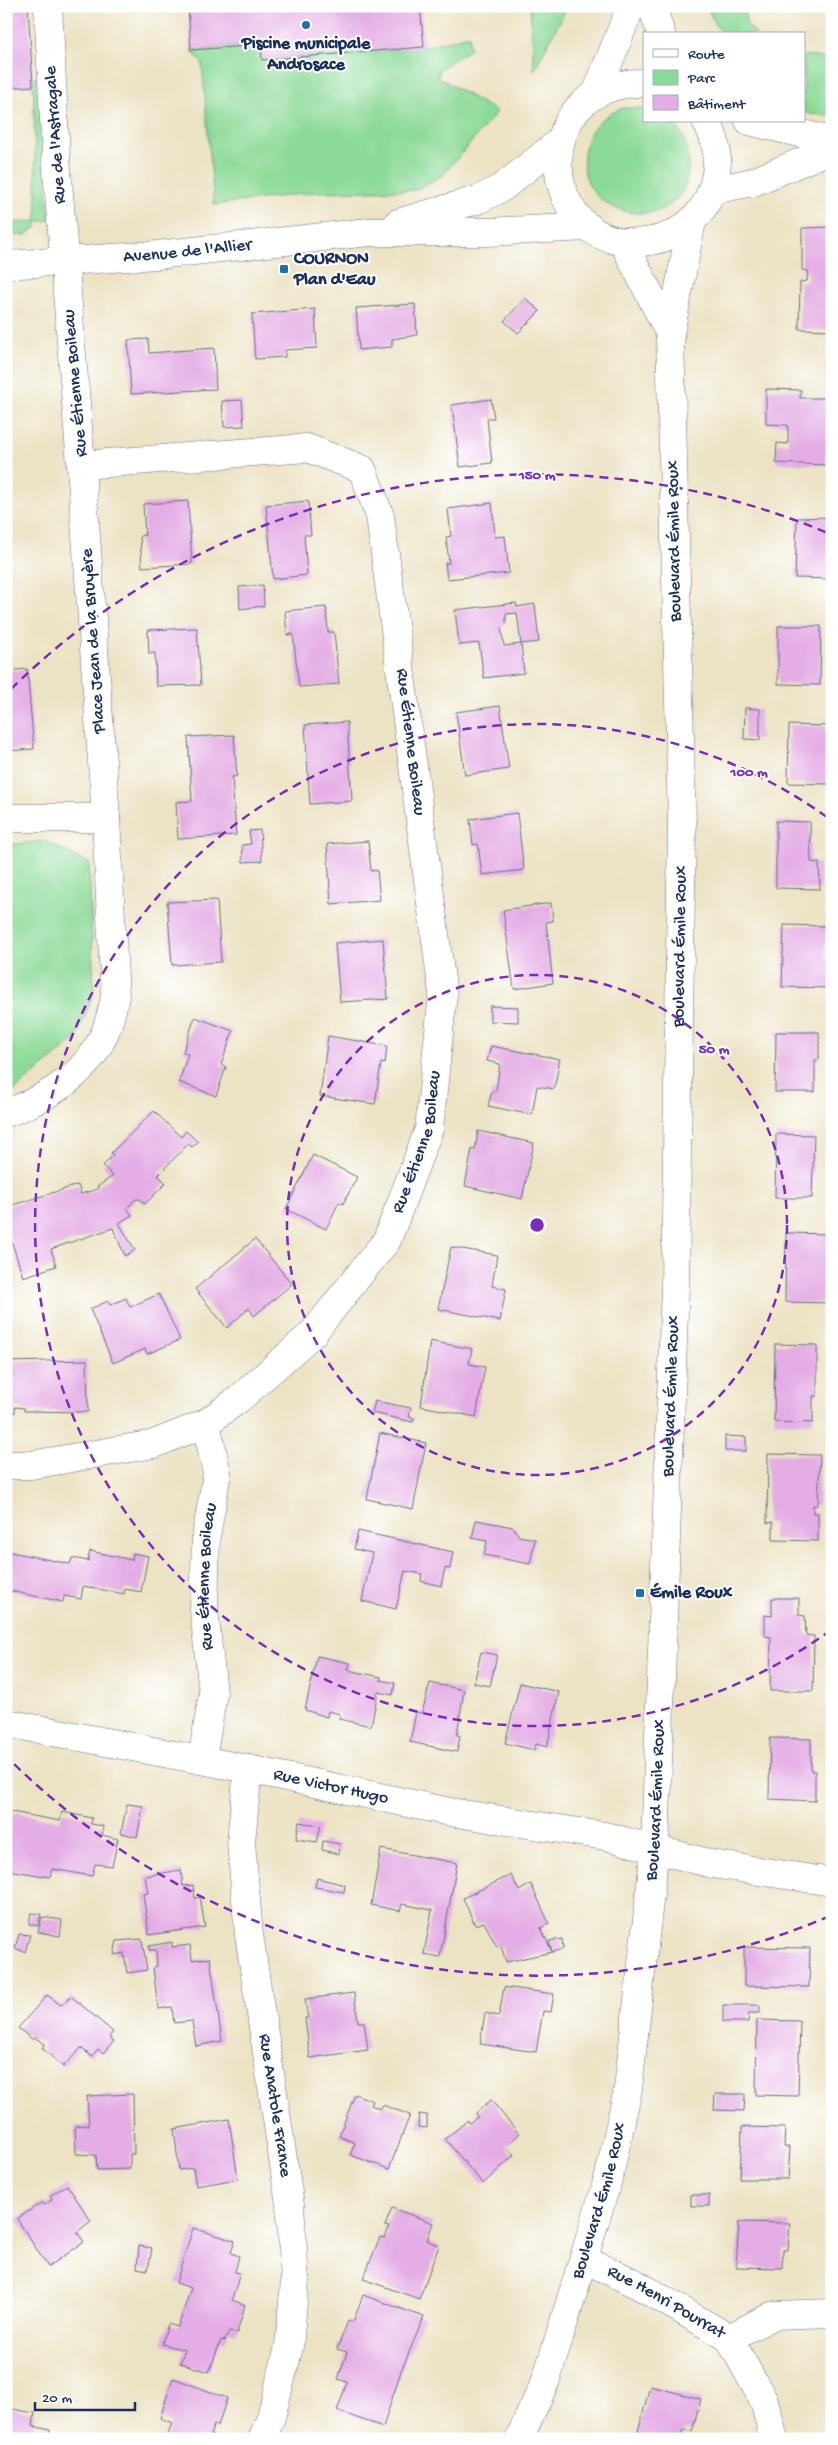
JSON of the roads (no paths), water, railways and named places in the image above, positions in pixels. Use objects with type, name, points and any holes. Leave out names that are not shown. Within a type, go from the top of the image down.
[{"type":"street","name":"Rue de l'Astragale","points":[[48,6],[65,263]]},
{"type":"street","points":[[596,94],[631,6]]},
{"type":"street","points":[[652,6],[661,32]]},
{"type":"street","points":[[643,83],[613,86],[596,94],[573,114],[560,142],[557,161],[559,180],[565,198],[575,214],[589,227],[605,236],[623,242],[642,242],[660,239],[678,232],[692,221],[705,206],[713,190],[718,157],[706,122]]},
{"type":"street","points":[[753,122],[832,142]]},
{"type":"street","name":"Avenue de l'Allier","points":[[369,232],[480,199],[503,186],[560,142]]},
{"type":"street","points":[[713,190],[753,182],[832,148]]},
{"type":"street","name":"Boulevard Émile Roux","points":[[520,2439],[546,2380],[585,2259],[609,2176],[628,2089],[655,1848],[674,1285],[682,824],[670,334],[692,221]]},
{"type":"street","name":"Avenue de l'Allier","points":[[6,265],[65,263],[231,248],[369,232],[488,232],[589,227]]},
{"type":"street","name":"Boulevard Émile Roux","points":[[623,242],[670,334]]},
{"type":"street","name":"Rue Étienne Boileau","points":[[6,1465],[31,1465],[154,1444],[206,1423],[239,1400],[313,1333],[387,1240],[429,1129],[443,994],[380,516],[362,470],[307,448],[81,465],[65,263]]},
{"type":"street","name":"Place Jean de la Bruyère","points":[[6,1113],[23,1108],[51,1093],[72,1076],[96,1050],[108,1026],[115,997],[106,818],[81,465]]},
{"type":"street","points":[[6,818],[106,818]]},
{"type":"street","name":"Rue Étienne Boileau","points":[[202,1760],[213,1693],[204,1610],[206,1537],[217,1473],[206,1423]]},
{"type":"street","name":"Rue Victor Hugo","points":[[6,1723],[248,1769],[450,1812],[605,1836],[712,1864],[832,1882]]},
{"type":"street","name":"Rue Anatole France","points":[[248,1769],[241,1842],[248,1926],[290,2205],[295,2280],[289,2347],[271,2417],[262,2439]]},
{"type":"street","name":"Rue Henri Pourrat","points":[[585,2259],[640,2286],[729,2338],[764,2401],[774,2439]]},
{"type":"street","points":[[729,2338],[774,2315],[832,2313]]},
{"type":"place","name":"Piscine municipale Androsace","points":[[306,25]]},
{"type":"place","name":"COURNON Plan d'Eau","points":[[284,269]]},
{"type":"place","name":"Émile Roux","points":[[640,1593]]}]
